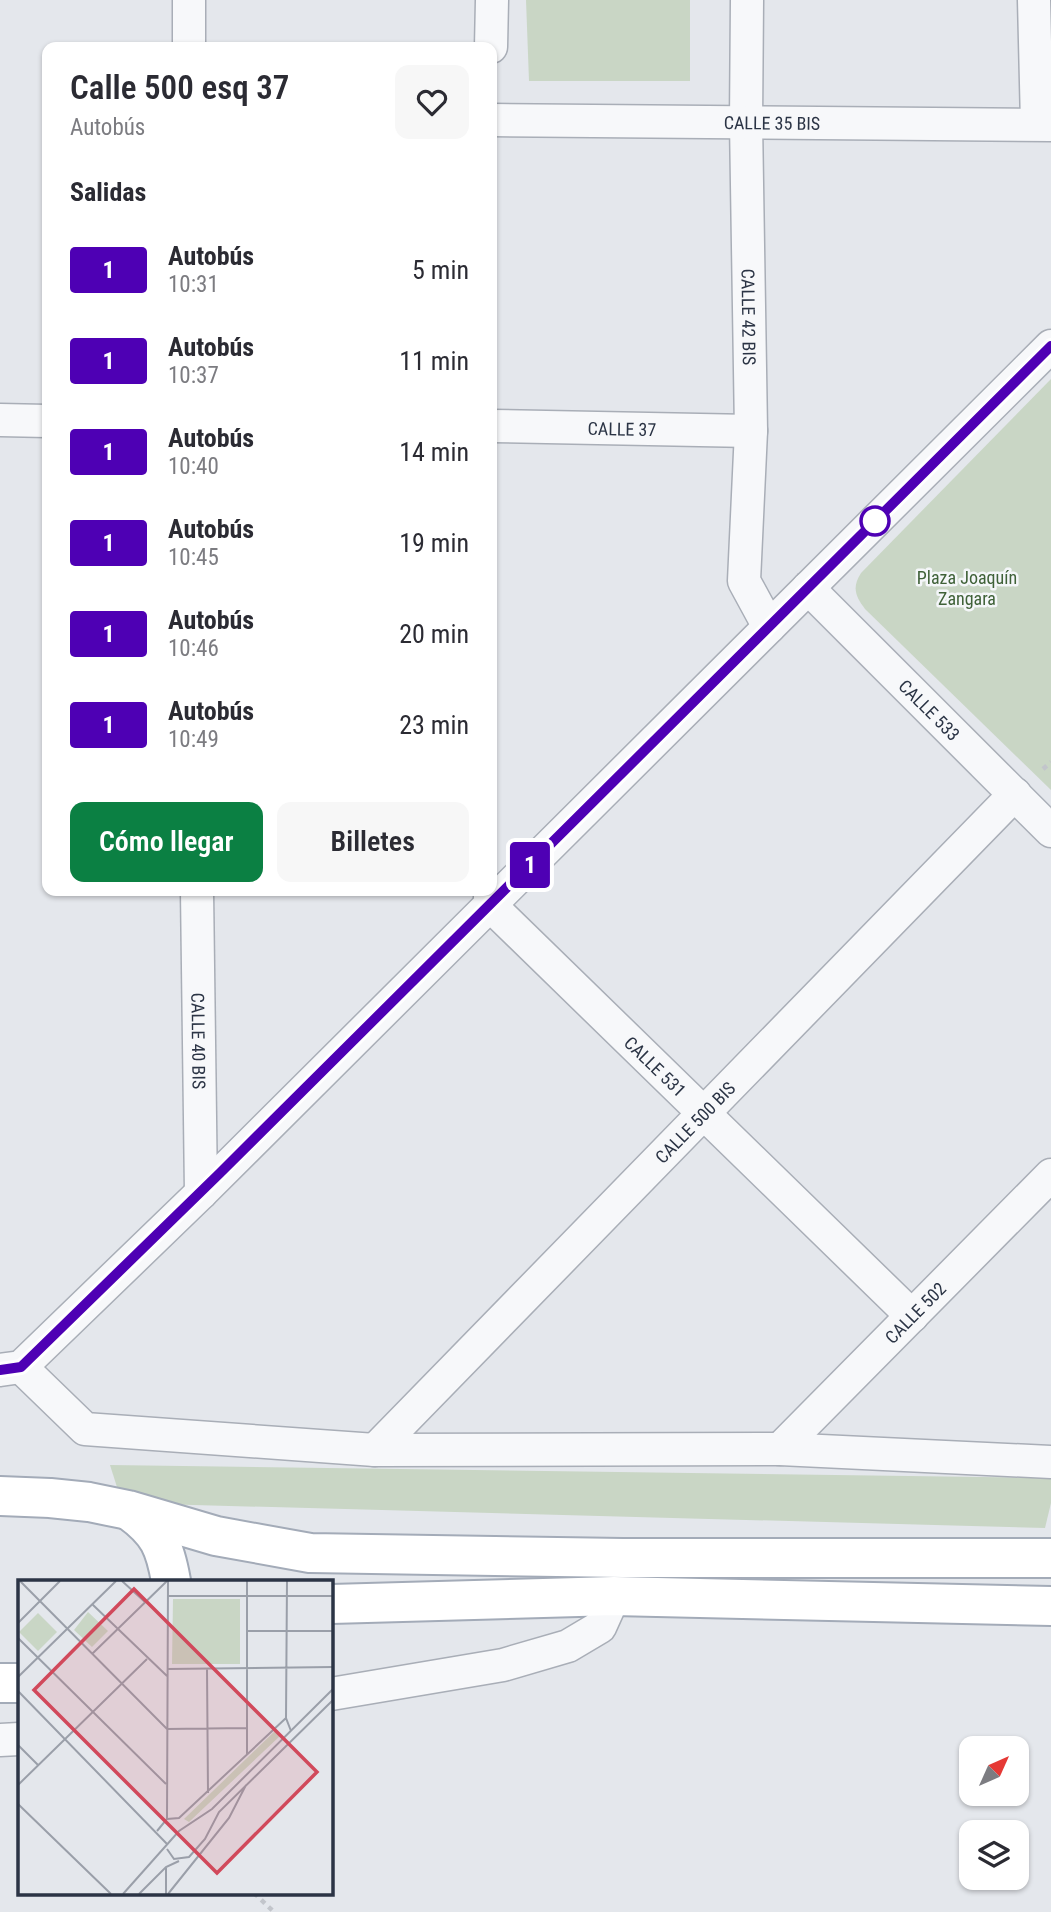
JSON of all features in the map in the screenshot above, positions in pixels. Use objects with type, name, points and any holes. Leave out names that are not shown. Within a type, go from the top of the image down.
[{"type":"main road","points":[[0,1496],[89,1502],[128,1510],[216,1536],[310,1553],[637,1558],[1051,1559]]},
{"type":"main road","points":[[128,1510],[147,1523],[157,1536],[171,1580]]},
{"type":"main road","points":[[332,1604],[614,1596],[1051,1606]]},
{"type":"main road","points":[[0,1683],[18,1683]]},
{"type":"street","points":[[189,0],[189,42]]},
{"type":"street","points":[[491,42],[492,0]]},
{"type":"street","name":"CALLE 42 BIS","points":[[747,0],[746,122],[751,431],[744,581],[769,627]]},
{"type":"street","points":[[1034,0],[1044,124]]},
{"type":"street","name":"CALLE 35 BIS","points":[[497,120],[1044,124]]},
{"type":"street","points":[[497,891],[769,627],[1051,346]]},
{"type":"street","points":[[0,420],[42,421]]},
{"type":"street","name":"CALLE 37","points":[[497,426],[751,431]]},
{"type":"street","name":"CALLE 533","points":[[808,588],[1051,831]]},
{"type":"street","name":"CALLE 500 BIS","points":[[375,1450],[1015,794]]},
{"type":"street","name":"CALLE 40 BIS","points":[[197,896],[201,1193]]},
{"type":"street","points":[[490,898],[201,1193],[11,1368],[85,1429],[375,1450],[780,1450],[1051,1462]]},
{"type":"street","name":"CALLE 531","points":[[490,898],[912,1316]]},
{"type":"street","name":"CALLE 502","points":[[780,1450],[1051,1175]]},
{"type":"street","points":[[332,1694],[503,1665],[568,1646],[600,1626],[614,1596]]},
{"type":"street","points":[[0,1740],[18,1739]]},
{"type":"path","points":[[1043,769],[1051,761]]},
{"type":"path","points":[[256,1895],[274,1912]]},
{"type":"green space","points":[[526,0],[690,0],[690,81],[529,81]]},
{"type":"green space","name":"Plaza Joaquín Zangara","points":[[1051,379],[1051,790],[865,609],[857,596],[856,587],[861,573]]},
{"type":"green space","points":[[110,1465],[1051,1478],[1051,1503],[1045,1528],[122,1503]]},
{"type":"bus line","name":"1","points":[[0,1370],[21,1367],[220,1173],[1051,346]]}]
